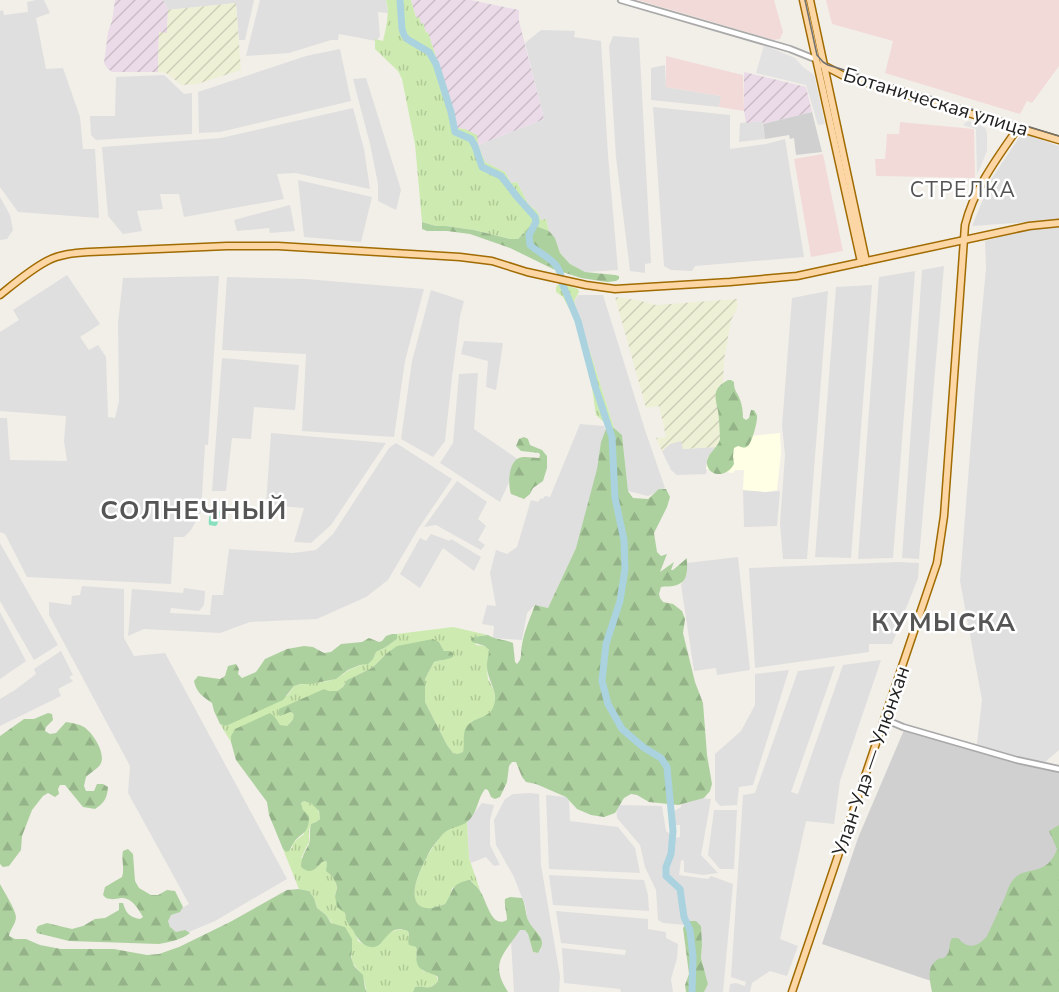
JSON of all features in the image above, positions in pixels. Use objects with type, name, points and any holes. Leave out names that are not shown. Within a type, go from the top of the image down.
[{"type":"main road","points":[[803,0],[864,262]]},
{"type":"main road","points":[[810,0],[864,262]]},
{"type":"main road","name":"Ботаническая улица","points":[[816,59],[824,66],[844,76],[1059,140]]},
{"type":"main road","name":"Улан-Удэ — Улюнхан","points":[[792,992],[937,563],[944,516],[967,219],[990,169],[1018,128]]},
{"type":"main road","points":[[0,295],[49,260],[70,254],[227,246],[278,246],[475,258],[551,278],[609,289],[730,282],[797,276],[1029,226],[1059,223]]},
{"type":"street","points":[[621,0],[790,49],[816,59]]},
{"type":"street","points":[[884,719],[903,727],[1017,760],[1059,769]]},
{"type":"shaded area","points":[[44,0],[50,13],[36,18],[46,69],[63,68],[80,117],[83,149],[95,149],[99,218],[18,212],[0,187],[0,11],[3,10],[4,15],[28,12],[27,2]]},
{"type":"shaded area","points":[[115,0],[163,0],[168,10],[167,33],[159,33],[158,72],[112,72],[104,63]]},
{"type":"shaded area","points":[[163,0],[254,0],[245,40],[239,40],[236,3],[168,10]]},
{"type":"shaded area","points":[[260,0],[386,0],[388,13],[378,12],[380,36],[376,41],[339,34],[338,40],[289,53],[246,56]]},
{"type":"shaded area","points":[[411,0],[471,0],[519,10],[519,21],[544,119],[478,145],[465,129],[457,128],[428,33],[416,18]]},
{"type":"shaded area","points":[[637,0],[774,0],[783,32],[780,39],[774,40]]},
{"type":"shaded area","points":[[826,0],[1059,0],[1059,66],[1032,103],[1027,101],[1020,114],[885,73],[893,41],[832,24]]},
{"type":"shaded area","points":[[236,3],[241,70],[197,84],[182,85],[166,73],[158,72],[159,32],[167,33],[168,10]]},
{"type":"shaded area","points":[[541,30],[575,31],[574,37],[601,41],[618,270],[585,272],[570,264],[560,253],[546,219],[541,220],[537,211],[528,204],[517,182],[511,183],[505,172],[485,162],[478,145],[544,119],[525,43]]},
{"type":"shaded area","points":[[613,36],[639,38],[651,263],[645,264],[645,273],[630,271],[616,157],[609,46]]},
{"type":"shaded area","points":[[764,45],[795,58],[814,75],[825,124],[818,125],[806,85],[756,73]]},
{"type":"shaded area","points":[[340,49],[351,101],[220,132],[199,133],[198,92],[306,56]]},
{"type":"shaded area","points":[[666,56],[743,75],[744,111],[719,107],[721,96],[666,87]]},
{"type":"shaded area","points":[[665,65],[666,87],[721,96],[719,107],[651,100],[651,68]]},
{"type":"shaded area","points":[[744,72],[806,87],[812,112],[763,124],[762,121],[746,123]]},
{"type":"shaded area","points":[[164,75],[184,94],[192,93],[192,134],[96,140],[91,135],[90,116],[115,116],[116,77]]},
{"type":"shaded area","points":[[366,78],[401,190],[396,210],[378,201],[378,184],[370,144],[353,79]]},
{"type":"shaded area","points":[[653,107],[730,115],[730,149],[785,139],[804,257],[695,266],[692,271],[671,270],[664,266]]},
{"type":"shaded area","points":[[353,108],[364,149],[370,189],[295,173],[277,174],[284,199],[184,217],[179,194],[160,194],[163,209],[137,211],[142,231],[123,234],[108,216],[102,147],[221,138]]},
{"type":"shaded area","points":[[812,112],[822,152],[796,155],[794,138],[790,139],[789,135],[765,139],[763,124]]},
{"type":"shaded area","points":[[762,121],[765,139],[739,142],[740,123]]},
{"type":"shaded area","points":[[968,121],[986,129],[987,135],[987,151],[977,175],[976,129],[963,125]]},
{"type":"shaded area","points":[[900,122],[974,129],[975,178],[876,176],[875,159],[885,159],[887,134],[899,134]]},
{"type":"shaded area","points":[[1022,133],[1059,146],[1059,220],[972,226],[992,178]]},
{"type":"shaded area","points":[[823,154],[843,251],[811,257],[794,159]]},
{"type":"shaded area","points":[[298,180],[372,197],[361,242],[304,237]]},
{"type":"shaded area","points":[[0,197],[10,215],[13,230],[7,239],[0,240]]},
{"type":"shaded area","points":[[290,205],[295,231],[270,233],[269,228],[237,231],[234,220]]},
{"type":"shaded area","points":[[1059,227],[1059,750],[1037,769],[976,752],[982,700],[960,581],[986,269],[985,241],[1029,229]]},
{"type":"shaded area","points":[[944,266],[919,559],[902,558],[922,270]]},
{"type":"shaded area","points":[[915,271],[893,558],[858,559],[879,277]]},
{"type":"shaded area","points":[[67,275],[100,324],[80,337],[89,350],[98,345],[106,357],[108,417],[115,418],[119,401],[118,323],[123,278],[219,276],[208,445],[205,445],[201,512],[191,530],[184,537],[174,537],[171,584],[27,577],[5,534],[0,532],[0,418],[7,418],[10,460],[67,461],[64,441],[66,416],[0,411],[0,332],[19,320],[13,310]]},
{"type":"shaded area","points":[[227,277],[306,279],[424,289],[405,361],[394,437],[302,431],[306,354],[222,350]]},
{"type":"shaded area","points":[[872,285],[851,558],[815,557],[836,287]]},
{"type":"shaded area","points":[[431,290],[464,301],[460,316],[445,441],[433,457],[401,439],[412,361]]},
{"type":"shaded area","points":[[828,291],[807,559],[783,559],[780,524],[785,455],[782,426],[792,298]]},
{"type":"shaded area","points":[[578,295],[603,295],[665,488],[648,496],[628,491],[622,435],[614,428],[574,301]]},
{"type":"shaded area","points":[[615,297],[656,305],[737,299],[737,309],[731,320],[724,360],[723,383],[719,385],[716,403],[719,412],[720,439],[716,447],[683,449],[681,441],[670,444],[662,451],[656,438],[666,437],[659,406],[646,408]]},
{"type":"shaded area","points":[[464,341],[503,343],[496,390],[486,387],[488,361],[461,354]]},
{"type":"shaded area","points":[[222,358],[299,365],[295,410],[254,407],[251,439],[232,438],[226,491],[212,491]]},
{"type":"shaded area","points":[[478,373],[474,429],[519,460],[500,502],[440,463],[453,443],[459,374]]},
{"type":"shaded area","points":[[580,424],[604,426],[609,447],[576,548],[548,608],[535,605],[527,613],[522,640],[493,638],[494,626],[482,624],[487,605],[496,606],[490,573],[496,550],[507,554],[517,547],[531,500],[538,502],[545,496],[550,497]]},
{"type":"shaded area","points":[[271,433],[386,443],[331,525],[311,543],[294,542],[304,508],[266,505]]},
{"type":"shaded area","points":[[780,433],[781,453],[777,490],[766,492],[743,490],[744,470],[735,470],[733,473],[706,469],[708,457],[720,439]]},
{"type":"shaded area","points":[[682,440],[683,449],[716,447],[708,457],[706,474],[677,475],[671,470],[662,451],[670,444]]},
{"type":"shaded area","points":[[396,443],[452,479],[418,529],[388,580],[366,597],[317,619],[250,622],[220,633],[144,629],[128,636],[132,589],[183,593],[184,588],[205,591],[204,605],[199,611],[171,608],[170,613],[210,615],[212,595],[223,595],[229,549],[293,553],[316,550],[333,534],[389,448]]},
{"type":"shaded area","points":[[457,481],[487,502],[478,519],[486,526],[478,540],[485,545],[481,550],[436,525],[424,527]]},
{"type":"shaded area","points":[[743,490],[780,491],[777,526],[744,527]]},
{"type":"shaded area","points":[[431,534],[450,541],[451,539],[481,557],[474,571],[443,548],[420,588],[400,574],[420,538],[426,541]]},
{"type":"shaded area","points":[[0,543],[58,645],[34,660],[0,601]]},
{"type":"shaded area","points":[[738,557],[750,670],[717,675],[716,668],[694,671],[681,585],[687,574],[687,563]]},
{"type":"shaded area","points":[[919,563],[918,578],[892,644],[869,644],[869,652],[755,668],[749,568]]},
{"type":"shaded area","points":[[82,586],[124,589],[124,638],[134,656],[165,653],[287,879],[215,921],[177,937],[164,918],[189,904],[128,793],[130,766],[49,615],[49,602],[71,605],[72,596],[80,595]]},
{"type":"shaded area","points":[[0,612],[26,661],[0,679]]},
{"type":"shaded area","points":[[61,651],[73,675],[69,677],[73,681],[58,689],[61,696],[0,726],[0,699],[36,674],[34,669]]},
{"type":"shaded area","points":[[881,660],[840,781],[834,824],[806,821],[780,939],[798,946],[787,976],[770,971],[752,983],[750,992],[729,992],[730,984],[745,986],[746,982],[731,977],[743,795],[755,793],[798,671],[835,666],[791,792],[798,794],[843,665]]},
{"type":"shaded area","points":[[789,670],[753,785],[739,787],[737,805],[720,806],[715,800],[715,754],[741,731],[755,705],[755,674]]},
{"type":"shaded area","points":[[904,730],[1059,773],[1059,992],[1022,992],[934,982],[822,944],[858,838]]},
{"type":"shaded area","points":[[513,794],[539,794],[541,865],[560,976],[559,992],[514,992],[511,941],[520,929],[525,930],[528,934],[533,952],[538,953],[542,942],[540,935],[528,922],[525,904],[514,877],[496,845],[494,820],[505,799]]},
{"type":"shaded area","points":[[546,795],[566,797],[569,801],[570,821],[618,827],[635,848],[640,873],[549,869]]},
{"type":"shaded area","points":[[682,797],[711,799],[701,855],[718,873],[703,875],[684,872],[684,861],[681,860],[679,875],[708,879],[711,876],[733,884],[723,992],[704,992],[708,984],[701,958],[702,945],[688,921],[686,925],[663,923],[658,920],[656,890],[645,867],[640,845],[617,818],[616,805],[662,806],[666,831],[674,838],[680,837],[680,825],[670,825],[671,813],[681,807]]},
{"type":"shaded area","points":[[482,803],[494,805],[490,820],[490,845],[500,865],[494,866],[486,857],[471,863],[469,858],[467,822]]},
{"type":"shaded area","points":[[714,810],[737,810],[734,869],[720,869],[708,855]]},
{"type":"shaded area","points":[[549,875],[644,880],[649,911],[553,905]]},
{"type":"shaded area","points":[[556,911],[648,919],[648,929],[666,932],[666,938],[678,944],[671,979],[673,992],[621,992],[620,989],[564,983],[562,948],[625,955],[626,950],[561,943]]},
{"type":"green space","points":[[386,0],[411,0],[416,18],[419,17],[426,33],[428,32],[457,128],[477,135],[478,145],[485,162],[505,172],[511,183],[517,182],[528,204],[537,211],[541,220],[546,219],[549,231],[536,226],[524,232],[518,239],[510,239],[474,230],[436,226],[422,222],[415,144],[402,79],[398,71],[375,49],[375,39],[383,41],[388,15]]},
{"type":"green space","points":[[422,222],[436,226],[474,230],[510,239],[518,239],[529,227],[536,226],[549,231],[555,238],[560,253],[570,264],[585,272],[615,275],[619,276],[619,279],[607,282],[581,278],[553,269],[510,248],[470,234],[427,231],[422,229]]},
{"type":"green space","points":[[562,284],[578,289],[579,292],[574,301],[614,428],[606,429],[606,424],[596,415],[591,381],[575,320],[563,297],[556,292],[557,285]]},
{"type":"green space","points":[[728,380],[734,382],[742,405],[743,418],[746,420],[749,418],[751,410],[754,410],[757,418],[750,444],[743,448],[738,446],[734,448],[734,465],[725,473],[718,474],[710,470],[707,460],[720,439],[716,393],[719,386]]},
{"type":"green space","points":[[614,428],[622,435],[628,491],[633,498],[648,499],[659,489],[666,489],[670,497],[654,533],[657,552],[661,556],[667,554],[660,572],[674,562],[671,570],[673,570],[687,558],[684,581],[675,586],[661,587],[659,594],[663,602],[673,604],[682,611],[685,619],[683,633],[695,682],[703,703],[712,784],[710,791],[704,798],[678,805],[649,802],[631,794],[624,798],[615,813],[604,817],[577,809],[566,797],[526,782],[516,762],[512,762],[500,797],[495,799],[491,797],[485,789],[471,818],[464,824],[446,832],[434,845],[421,870],[415,886],[415,894],[420,905],[433,908],[445,904],[455,886],[470,880],[483,895],[493,917],[502,922],[507,920],[505,899],[522,898],[529,922],[542,940],[541,948],[538,953],[533,952],[528,934],[525,930],[520,930],[504,953],[499,966],[502,982],[508,992],[413,992],[415,987],[432,986],[438,981],[438,977],[418,966],[416,947],[409,945],[408,931],[395,930],[373,947],[366,946],[360,941],[346,921],[345,913],[337,907],[336,883],[326,871],[326,861],[312,870],[307,871],[301,867],[302,857],[309,844],[311,824],[320,819],[319,811],[312,804],[304,801],[301,803],[303,810],[309,816],[308,826],[286,852],[269,815],[267,802],[236,760],[231,736],[235,729],[270,713],[280,725],[287,726],[293,719],[293,713],[280,716],[279,709],[324,689],[337,691],[347,680],[372,668],[397,646],[433,639],[439,642],[444,651],[453,653],[453,657],[434,662],[425,679],[425,702],[453,753],[463,752],[466,728],[472,721],[489,713],[495,700],[487,669],[489,650],[485,646],[472,642],[471,639],[488,635],[513,643],[515,662],[517,664],[519,662],[524,635],[535,605],[548,608],[576,548],[597,469],[601,442],[606,429]]},
{"type":"green space","points":[[524,437],[528,439],[530,445],[542,450],[547,456],[547,468],[543,481],[524,499],[511,494],[509,480],[511,469],[519,458],[539,458],[540,455],[521,451],[516,446],[519,439]]},
{"type":"green space","points":[[213,508],[221,512],[215,526],[209,525]]},
{"type":"green space","points":[[453,627],[488,635],[473,637],[476,645],[485,646],[489,650],[487,675],[494,690],[495,699],[490,712],[471,722],[465,734],[463,752],[458,755],[453,753],[447,745],[425,702],[425,679],[434,662],[453,657],[450,651],[444,651],[439,642],[386,654],[372,668],[347,680],[337,691],[324,689],[284,716],[290,712],[293,713],[293,719],[287,726],[280,726],[275,717],[231,736],[231,742],[220,724],[226,726],[288,695],[294,686],[338,678],[351,669],[372,660],[376,652],[397,639],[397,634]]},
{"type":"green space","points":[[392,634],[397,634],[397,639],[376,652],[368,664],[348,670],[336,679],[294,686],[283,700],[226,726],[220,724],[212,703],[200,694],[194,681],[198,676],[220,679],[225,676],[228,666],[236,664],[239,669],[238,674],[242,678],[256,672],[265,659],[287,649],[304,646],[313,647],[324,653],[331,652],[341,644],[362,642],[369,638],[379,642]]},
{"type":"green space","points":[[48,713],[52,714],[53,720],[45,731],[50,734],[56,733],[66,722],[84,727],[95,739],[102,760],[100,765],[86,777],[84,786],[86,791],[94,791],[97,784],[103,784],[108,787],[107,795],[103,803],[95,809],[83,807],[65,785],[60,785],[59,794],[55,797],[48,793],[43,796],[32,810],[22,836],[21,850],[9,866],[3,867],[0,864],[0,736],[24,719],[34,719]]},
{"type":"green space","points":[[304,801],[316,807],[320,819],[311,824],[309,842],[301,858],[316,868],[326,861],[327,871],[336,882],[335,896],[358,941],[367,946],[375,946],[394,931],[408,931],[410,945],[416,947],[416,958],[423,971],[437,977],[438,981],[432,986],[415,987],[413,992],[367,992],[363,977],[353,963],[352,950],[326,915],[317,908],[309,891],[299,889],[283,849],[286,852],[292,848],[293,843],[304,834],[301,803]]},
{"type":"green space","points":[[467,822],[469,858],[480,890],[470,880],[452,888],[445,904],[426,908],[418,904],[415,896],[416,885],[426,859],[445,832]]},
{"type":"green space","points":[[1059,825],[1059,992],[932,992],[931,967],[937,960],[948,954],[952,938],[958,938],[969,946],[977,945],[984,940],[1013,880],[1023,873],[1042,868],[1053,858],[1057,849],[1049,831]]},
{"type":"green space","points":[[128,849],[133,854],[135,881],[139,888],[151,895],[158,895],[167,890],[175,891],[183,907],[180,912],[171,915],[168,921],[170,927],[176,932],[185,930],[190,933],[179,939],[159,944],[69,941],[37,933],[38,926],[47,923],[72,929],[95,919],[105,918],[119,910],[119,903],[123,903],[131,916],[140,919],[143,917],[128,899],[110,899],[103,895],[105,887],[122,877],[123,851]]},
{"type":"green space","points":[[0,884],[15,913],[16,920],[9,936],[15,939],[26,939],[40,945],[61,949],[114,949],[147,955],[159,954],[179,947],[287,890],[309,891],[317,908],[326,915],[331,923],[345,927],[352,939],[351,957],[354,966],[363,975],[367,992],[0,992]]},
{"type":"green space","points":[[688,921],[696,921],[701,926],[701,958],[708,984],[704,992],[686,992],[685,985],[689,974],[683,928]]},
{"type":"waterway","points":[[400,0],[404,35],[429,52],[436,64],[455,132],[471,139],[482,167],[501,176],[535,217],[536,222],[529,235],[530,245],[553,262],[561,276]]},
{"type":"waterway","points":[[562,283],[578,321],[595,386],[612,437],[615,498],[624,540],[625,569],[620,601],[606,644],[602,681],[608,704],[622,729],[643,747],[661,758],[667,767],[673,831],[666,876],[680,889],[684,917],[690,930],[693,957],[692,992]]},
{"type":"tram line","points":[[805,0],[817,55],[828,65],[1059,136]]},
{"type":"district","name":"СТРЕЛКА","points":[[963,190]]},
{"type":"district","name":"СОЛНЕЧНЫЙ","points":[[194,510]]},
{"type":"district","name":"КУМЫСКА","points":[[944,622]]}]
